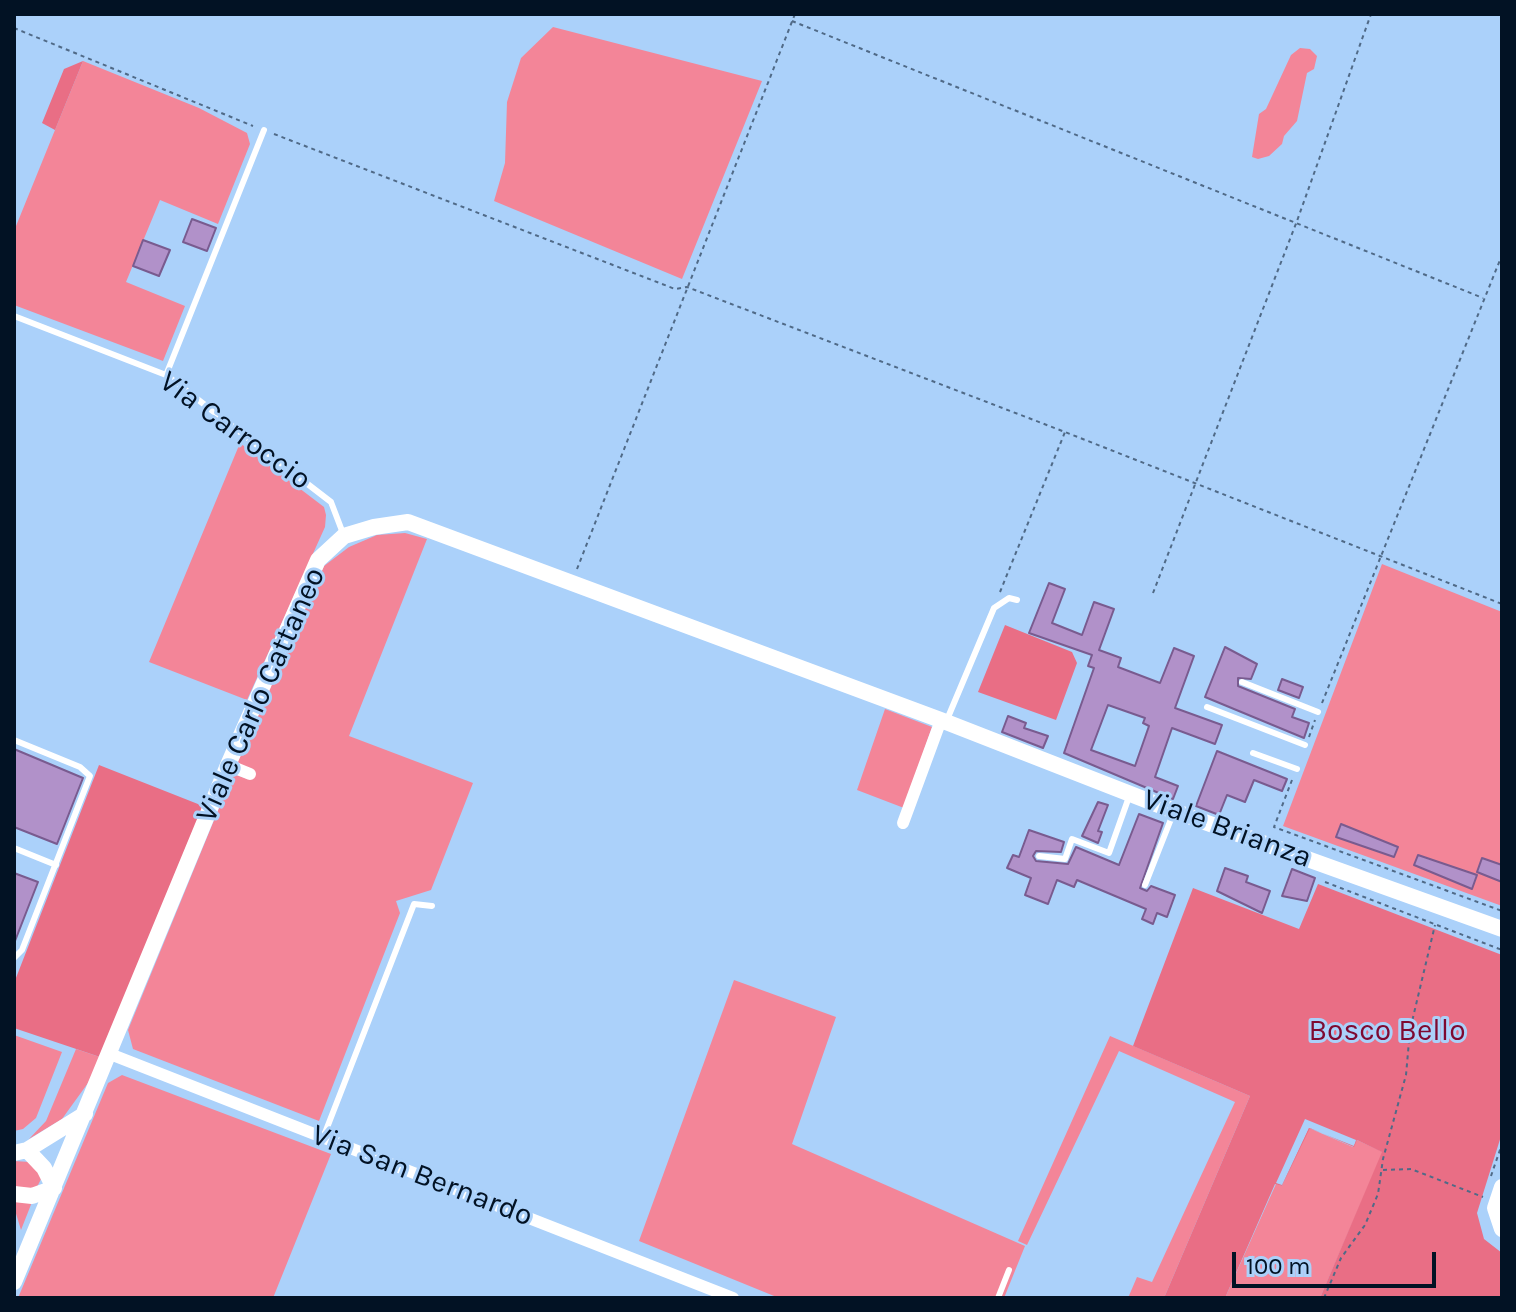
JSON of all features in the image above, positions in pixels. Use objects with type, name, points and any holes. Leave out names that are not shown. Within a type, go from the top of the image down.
[{"type":"street","name":"Viale Carlo Cattaneo","points":[[16,1276],[228,765],[318,560],[344,536],[408,522],[947,722]]},
{"type":"street","points":[[903,823],[947,722]]},
{"type":"street","name":"Viale Brianza","points":[[947,722],[1174,811],[1502,929]]},
{"type":"street","points":[[228,765],[250,774]]},
{"type":"street","name":"Via San Bernardo","points":[[110,1054],[733,1298]]},
{"type":"street","points":[[14,1194],[32,1196],[54,1188],[44,1168],[20,1151],[85,1114]]},
{"type":"street","points":[[1502,1187],[1495,1208],[1502,1229]]},
{"type":"street","points":[[14,1243],[16,1276]]},
{"type":"lane","points":[[166,375],[264,130]]},
{"type":"lane","name":"Via Carroccio","points":[[14,316],[166,375],[331,502],[344,536]]},
{"type":"lane","points":[[947,722],[994,608],[1009,598],[1017,600]]},
{"type":"lane","points":[[1242,682],[1318,712]]},
{"type":"lane","points":[[1207,707],[1305,745]]},
{"type":"lane","points":[[14,740],[80,767],[90,776],[22,950],[14,958]]},
{"type":"lane","points":[[1253,753],[1297,769]]},
{"type":"lane","points":[[1039,856],[1065,859],[1072,839],[1109,853],[1130,794]]},
{"type":"lane","points":[[1145,885],[1174,811]]},
{"type":"lane","points":[[14,848],[56,865]]},
{"type":"lane","points":[[323,1138],[414,904],[432,906]]},
{"type":"lane","points":[[998,1298],[1009,1270]]},
{"type":"path","points":[[572,582],[795,14]]},
{"type":"path","points":[[1153,593],[1297,221],[1371,14]]},
{"type":"path","points":[[792,21],[1484,298]]},
{"type":"path","points":[[14,28],[264,130],[675,289],[687,287],[1502,604]]},
{"type":"path","points":[[1305,745],[1502,255]]},
{"type":"path","points":[[994,608],[1065,432]]},
{"type":"path","points":[[1297,769],[1274,827],[1502,911]]},
{"type":"path","points":[[1410,916],[1502,950]]},
{"type":"path","points":[[1324,1298],[1341,1258],[1365,1225],[1378,1194],[1402,1096],[1410,1030],[1435,925]]},
{"type":"path","points":[[1382,1170],[1411,1169],[1484,1197]]},
{"type":"shaded area","points":[[553,27],[762,81],[682,279],[494,201],[505,163],[507,102],[521,58]]},
{"type":"shaded area","points":[[1300,48],[1310,49],[1317,56],[1314,69],[1307,73],[1297,121],[1284,136],[1282,144],[1269,156],[1252,157],[1259,114],[1266,109],[1291,55]]},
{"type":"shaded area","points":[[83,61],[199,108],[247,133],[250,144],[218,224],[160,200],[126,282],[185,306],[163,361],[14,305],[14,231]]},
{"type":"shaded area","points":[[240,443],[324,507],[326,515],[325,527],[247,700],[149,662]]},
{"type":"shaded area","points":[[405,533],[427,539],[349,736],[473,783],[431,890],[396,901],[400,913],[319,1121],[133,1049],[128,1030],[233,774],[248,779],[237,763],[324,566],[349,547],[377,535]]},
{"type":"shaded area","points":[[1382,564],[1502,612],[1502,906],[1283,826]]},
{"type":"shaded area","points":[[885,709],[932,727],[904,808],[857,790]]},
{"type":"shaded area","points":[[734,980],[836,1017],[792,1144],[1025,1246],[1004,1298],[779,1298],[639,1241]]},
{"type":"shaded area","points":[[14,1035],[62,1052],[36,1118],[23,1129],[14,1131]]},
{"type":"shaded area","points":[[1110,1036],[1250,1096],[1164,1298],[1128,1298],[1137,1277],[1152,1282],[1235,1102],[1119,1051],[1027,1245],[1018,1241]]},
{"type":"shaded area","points":[[76,1049],[100,1057],[88,1083],[62,1119],[29,1139],[46,1121]]},
{"type":"shaded area","points":[[122,1075],[331,1154],[273,1298],[18,1298],[108,1083]]},
{"type":"shaded area","points":[[1309,1128],[1353,1147],[1357,1140],[1383,1152],[1320,1298],[1225,1298],[1276,1184],[1282,1186]]},
{"type":"shaded area","points":[[14,1161],[30,1162],[42,1177],[37,1187],[31,1190],[14,1186]]},
{"type":"shaded area","points":[[14,1199],[32,1202],[21,1230],[14,1207]]},
{"type":"green space","points":[[83,61],[55,130],[42,123],[64,69]]},
{"type":"green space","points":[[1005,625],[1072,652],[1077,663],[1056,720],[978,692]]},
{"type":"green space","points":[[99,765],[203,806],[100,1057],[14,1028],[14,983]]},
{"type":"green space","name":"Bosco Bello","points":[[1318,884],[1502,955],[1502,1133],[1477,1213],[1484,1239],[1502,1253],[1502,1298],[1320,1298],[1382,1152],[1357,1140],[1354,1147],[1323,1133],[1354,1146],[1356,1140],[1305,1119],[1276,1183],[1282,1185],[1310,1128],[1282,1186],[1275,1184],[1225,1298],[1164,1298],[1250,1096],[1133,1046],[1193,888],[1299,929]]},
{"type":"building","points":[[192,219],[216,228],[207,251],[183,242]]},
{"type":"building","points":[[143,240],[170,250],[159,276],[133,266]]},
{"type":"building","points":[[1049,583],[1065,589],[1052,623],[1082,635],[1094,602],[1114,609],[1099,650],[1121,658],[1118,667],[1160,683],[1174,648],[1194,656],[1175,708],[1222,725],[1215,744],[1172,728],[1155,777],[1178,786],[1173,799],[1064,753],[1094,668],[1088,666],[1092,655],[1029,633]],"holes":[[[1108,705],[1145,718],[1143,723],[1149,726],[1135,766],[1091,750]]]},
{"type":"building","points":[[1225,647],[1257,664],[1251,679],[1238,678],[1238,686],[1295,709],[1292,717],[1309,723],[1304,738],[1205,697]]},
{"type":"building","points":[[1282,679],[1303,687],[1299,698],[1278,690]]},
{"type":"building","points":[[1008,716],[1026,723],[1024,728],[1048,736],[1043,748],[1002,732]]},
{"type":"building","points":[[14,749],[83,778],[57,844],[14,827]]},
{"type":"building","points":[[1217,751],[1287,779],[1282,791],[1254,780],[1245,802],[1227,795],[1219,815],[1196,806]]},
{"type":"building","points":[[1098,802],[1108,805],[1098,831],[1102,832],[1098,843],[1082,836]]},
{"type":"building","points":[[1139,814],[1163,823],[1140,888],[1147,891],[1151,886],[1175,895],[1167,917],[1157,913],[1153,924],[1142,919],[1146,909],[1077,880],[1074,887],[1057,880],[1048,904],[1025,895],[1031,878],[1007,868],[1013,855],[1019,857],[1029,830],[1064,842],[1061,852],[1036,851],[1033,856],[1036,861],[1068,864],[1076,847],[1119,865]]},
{"type":"building","points":[[1341,824],[1398,847],[1394,857],[1336,837]]},
{"type":"building","points":[[1418,855],[1477,875],[1472,889],[1414,865]]},
{"type":"building","points":[[1482,858],[1502,865],[1502,882],[1477,872]]},
{"type":"building","points":[[1225,868],[1248,876],[1246,882],[1270,891],[1262,913],[1217,891]]},
{"type":"building","points":[[1292,869],[1315,878],[1307,901],[1282,896]]},
{"type":"building","points":[[14,873],[38,882],[15,941],[14,941]]}]
